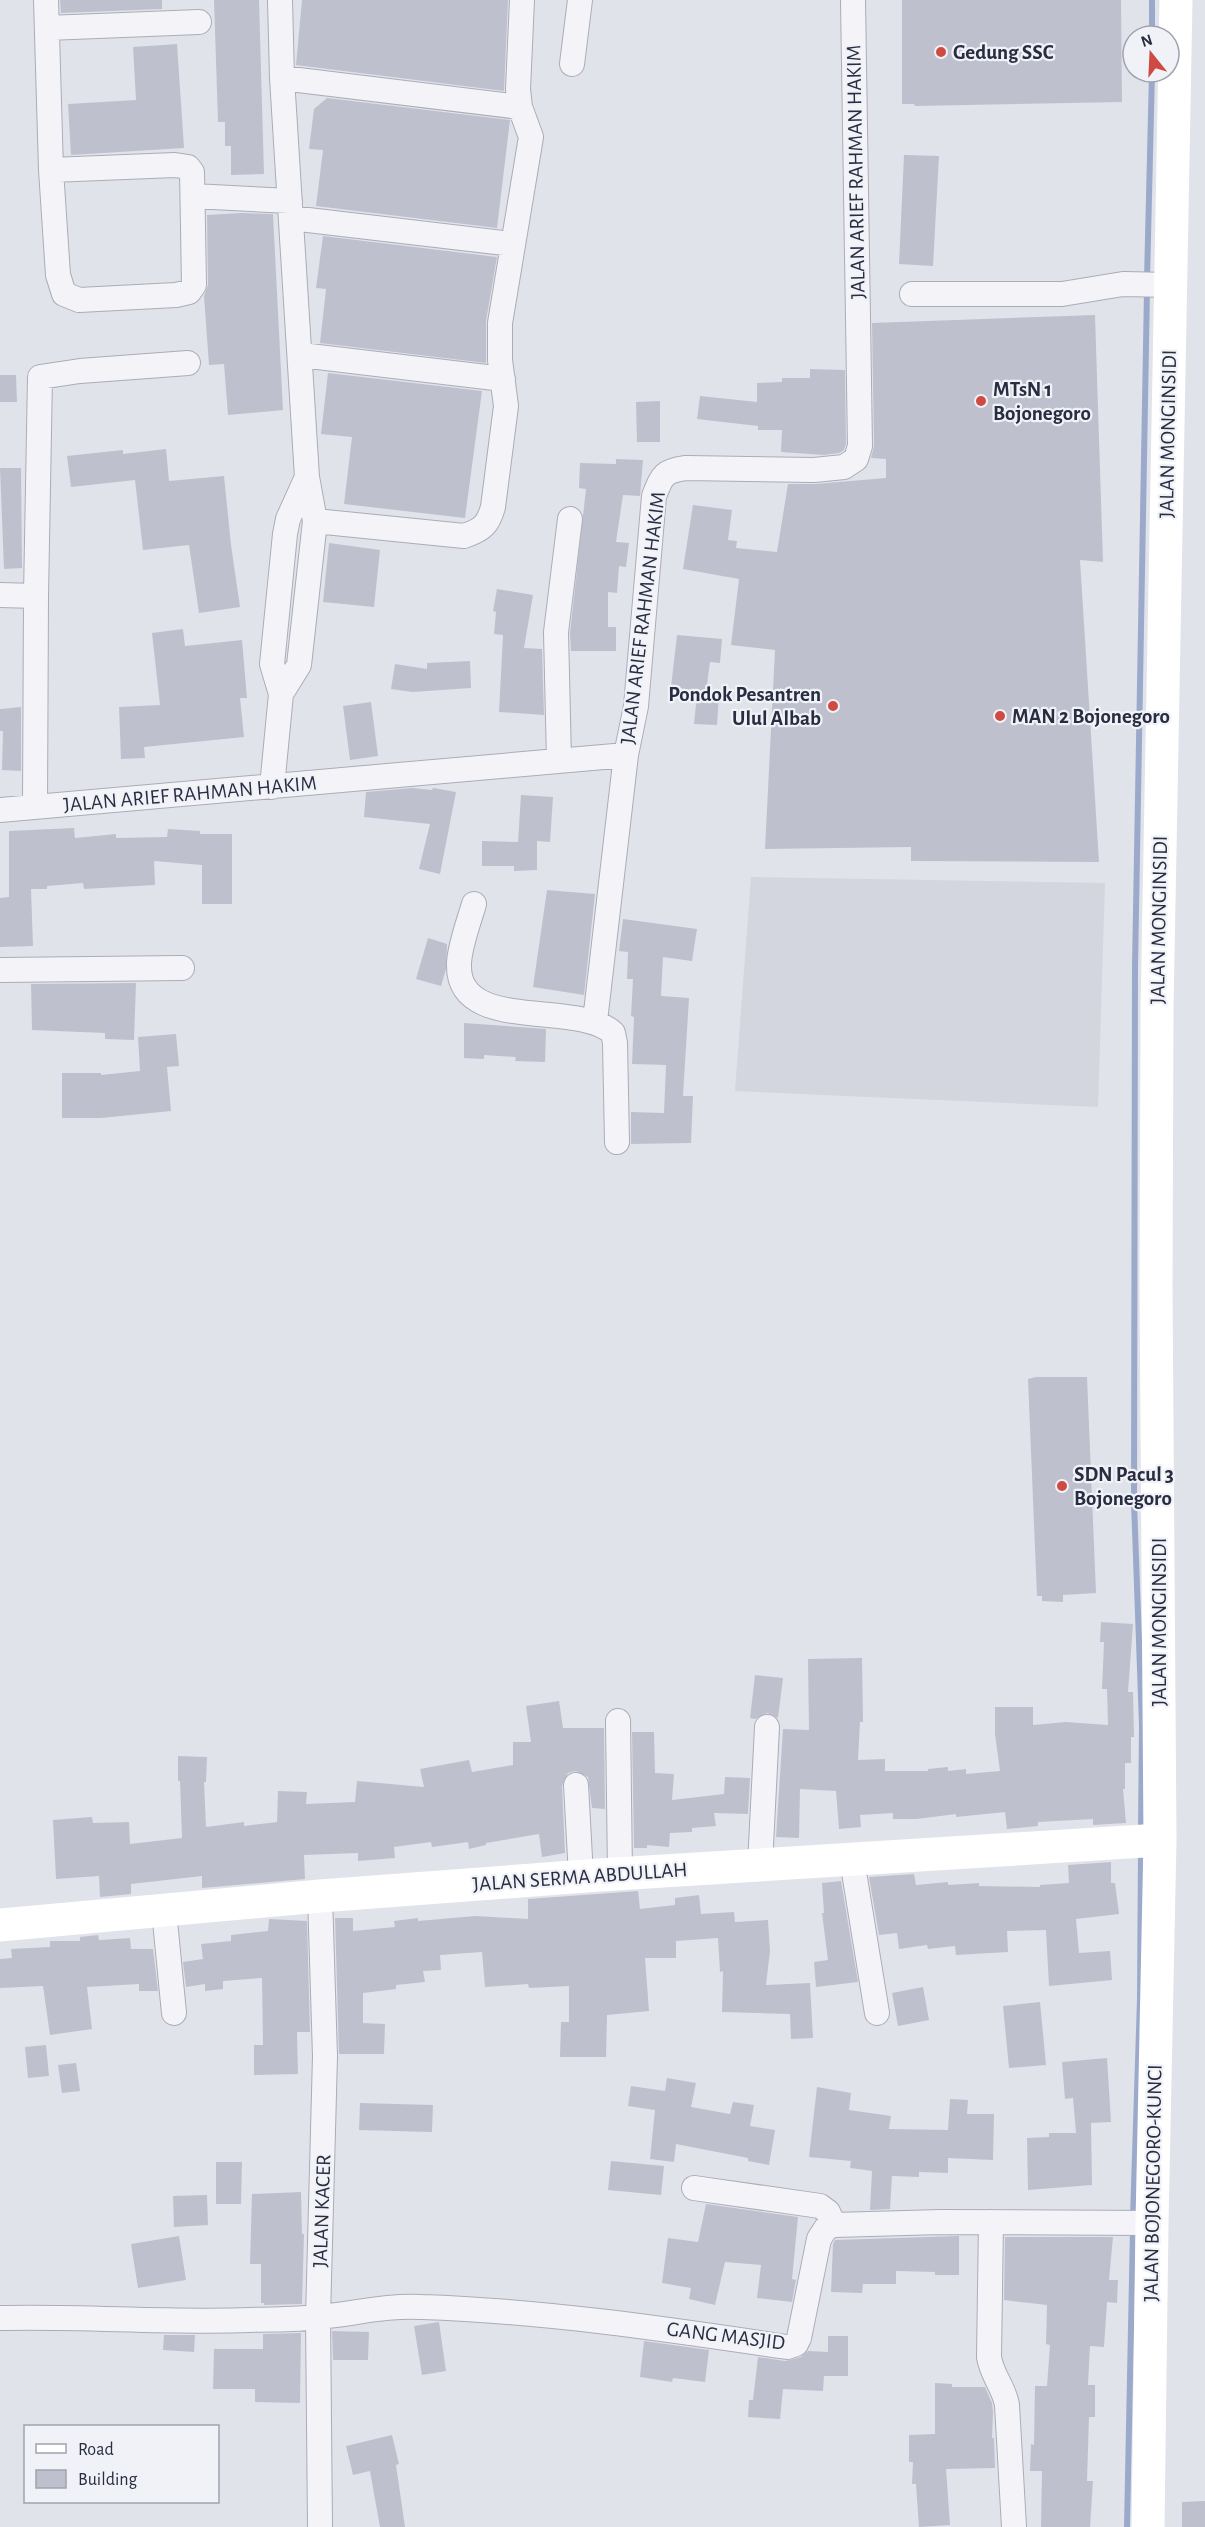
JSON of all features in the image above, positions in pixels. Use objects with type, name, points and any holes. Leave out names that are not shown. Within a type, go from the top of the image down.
[{"type":"main road","name":"JALAN MONGINSIDI","points":[[1143,1841],[1156,1287],[1166,284],[1176,0]]},
{"type":"main road","name":"JALAN SERMA ABDULLAH","points":[[0,1925],[320,1896],[581,1876],[1143,1841]]},
{"type":"main road","name":"JALAN BOJONEGORO-KUNCI","points":[[1143,1841],[1138,2223],[1148,2527]]},
{"type":"street","points":[[46,0],[51,170],[58,275],[64,294],[79,300],[176,295],[189,292],[195,279],[192,172],[183,165],[51,170]]},
{"type":"street","points":[[280,0],[282,78],[307,477],[314,528],[299,665],[281,694]]},
{"type":"street","points":[[285,534],[314,528],[464,536],[485,527],[494,507],[506,406],[500,360],[500,322],[531,137],[520,107],[518,89],[522,0]]},
{"type":"street","points":[[573,64],[580,0]]},
{"type":"street","name":"JALAN ARIEF RAHMAN HAKIM","points":[[0,810],[626,755],[636,706],[654,496],[662,476],[673,470],[686,468],[814,470],[844,467],[856,459],[860,446],[853,0]]},
{"type":"street","points":[[47,28],[199,22]]},
{"type":"street","points":[[282,78],[520,107]]},
{"type":"street","points":[[193,196],[512,244]]},
{"type":"street","points":[[912,294],[1062,294],[1134,284],[1166,284]]},
{"type":"street","points":[[300,355],[502,379]]},
{"type":"street","points":[[35,807],[40,377],[80,371],[188,363]]},
{"type":"street","points":[[272,786],[281,694],[272,664],[285,534],[288,519],[307,477]]},
{"type":"street","points":[[560,761],[555,651],[570,519]]},
{"type":"street","points":[[0,595],[36,596]]},
{"type":"street","points":[[595,1021],[626,755]]},
{"type":"street","points":[[474,904],[459,962],[461,979],[469,996],[503,1009],[595,1021],[613,1033],[617,1142]]},
{"type":"street","points":[[0,970],[182,968]]},
{"type":"street","points":[[618,1721],[620,1874]]},
{"type":"street","points":[[760,1865],[767,1727]]},
{"type":"street","points":[[576,1785],[581,1876]]},
{"type":"street","points":[[852,1860],[878,2013]]},
{"type":"street","name":"JALAN KACER","points":[[320,1896],[325,2128],[318,2318],[320,2527]]},
{"type":"street","points":[[164,1911],[174,2013]]},
{"type":"street","points":[[694,2188],[820,2206],[828,2212],[834,2225],[941,2222],[1138,2223]]},
{"type":"street","points":[[991,2222],[989,2357],[992,2372],[1007,2405],[1014,2527]]},
{"type":"street","name":"GANG MASJID","points":[[0,2318],[67,2317],[187,2322],[318,2318],[372,2309],[423,2307],[608,2322],[787,2347],[796,2344],[799,2337],[819,2239],[826,2228],[834,2225]]},
{"type":"shaded area","points":[[751,877],[1105,883],[1098,1107],[735,1091]]},
{"type":"building","points":[[60,0],[162,0],[162,9],[61,13]]},
{"type":"building","points":[[214,0],[259,0],[264,174],[231,175],[231,146],[225,146],[225,122],[218,122]]},
{"type":"building","points":[[302,0],[508,0],[504,91],[296,65]]},
{"type":"building","points":[[902,0],[1121,0],[1122,102],[915,106],[914,104],[902,104]]},
{"type":"building","points":[[177,44],[184,148],[71,155],[68,104],[136,100],[133,47]]},
{"type":"building","points":[[327,98],[510,120],[497,228],[316,206],[323,150],[309,149],[314,109]]},
{"type":"building","points":[[904,155],[939,156],[933,266],[899,264]]},
{"type":"building","points":[[273,214],[283,410],[228,415],[224,364],[209,365],[204,296],[208,285],[207,215]]},
{"type":"building","points":[[323,236],[497,257],[486,321],[486,363],[320,343],[326,289],[316,288]]},
{"type":"building","points":[[1095,315],[1103,562],[1080,560],[1099,862],[911,861],[911,847],[765,849],[775,650],[731,645],[739,579],[683,569],[693,505],[732,510],[728,540],[737,541],[736,548],[777,552],[788,484],[886,478],[886,459],[871,458],[874,446],[872,323]]},
{"type":"building","points":[[810,369],[845,370],[846,444],[844,450],[839,453],[824,455],[781,452],[782,430],[758,430],[758,426],[697,419],[700,396],[757,402],[757,383],[782,382],[782,378],[810,378]]},
{"type":"building","points":[[328,373],[482,391],[465,518],[344,504],[352,437],[321,434]]},
{"type":"building","points":[[0,375],[16,375],[17,402],[0,402]]},
{"type":"building","points":[[660,401],[660,442],[637,442],[636,402]]},
{"type":"building","points":[[166,449],[169,481],[224,476],[240,607],[199,613],[189,545],[143,550],[135,480],[71,487],[67,456],[123,450],[123,454]]},
{"type":"building","points":[[616,459],[643,460],[640,496],[623,495],[616,542],[629,543],[626,567],[619,566],[617,593],[608,592],[608,627],[616,627],[616,651],[571,651],[570,633],[586,489],[579,488],[580,463],[616,464]]},
{"type":"building","points":[[0,468],[21,468],[22,568],[4,569]]},
{"type":"building","points":[[329,543],[380,550],[374,607],[323,602]]},
{"type":"building","points":[[497,589],[533,595],[524,648],[542,649],[544,715],[499,712],[503,635],[494,634],[496,612],[493,611]]},
{"type":"building","points":[[183,629],[185,646],[242,640],[247,698],[240,698],[244,737],[144,747],[145,758],[121,759],[119,707],[160,705],[152,633]]},
{"type":"building","points":[[677,635],[722,639],[720,663],[710,662],[706,692],[671,687]]},
{"type":"building","points":[[470,661],[471,688],[412,692],[391,689],[395,664],[427,669],[427,663]]},
{"type":"building","points":[[697,694],[719,695],[717,725],[694,724]]},
{"type":"building","points":[[371,702],[378,756],[350,760],[343,706]]},
{"type":"building","points":[[21,707],[21,771],[2,770],[3,731],[0,731],[0,709]]},
{"type":"building","points":[[412,788],[432,790],[433,788],[456,792],[440,874],[419,869],[430,824],[364,817],[366,792]]},
{"type":"building","points":[[521,795],[553,797],[550,842],[537,841],[537,870],[514,871],[514,866],[482,866],[482,841],[518,842]]},
{"type":"building","points":[[74,828],[75,838],[116,834],[116,838],[167,837],[168,829],[200,831],[200,834],[232,834],[232,904],[202,904],[202,865],[154,861],[155,885],[84,889],[83,883],[47,886],[47,889],[31,889],[33,946],[0,947],[0,898],[9,897],[9,831]]},
{"type":"building","points":[[547,890],[595,894],[584,995],[533,987]]},
{"type":"building","points":[[623,919],[697,929],[692,961],[663,957],[661,996],[689,998],[683,1096],[693,1096],[691,1143],[631,1144],[631,1112],[664,1113],[666,1065],[632,1064],[633,979],[627,979],[628,952],[619,951]]},
{"type":"building","points":[[428,938],[447,944],[446,969],[441,986],[416,979]]},
{"type":"building","points":[[136,983],[134,1040],[105,1039],[105,1033],[32,1030],[31,984]]},
{"type":"building","points":[[464,1023],[546,1029],[545,1062],[515,1061],[516,1057],[484,1055],[484,1059],[464,1058]]},
{"type":"building","points":[[176,1034],[179,1066],[167,1067],[171,1111],[101,1118],[62,1118],[62,1073],[101,1073],[101,1075],[140,1071],[138,1037]]},
{"type":"building","name":"SDN Pacul 3 Bojonegoro","points":[[1087,1377],[1096,1593],[1063,1595],[1063,1602],[1042,1601],[1042,1596],[1037,1596],[1028,1379]]},
{"type":"building","points":[[1101,1622],[1133,1624],[1128,1692],[1133,1692],[1134,1737],[1131,1737],[1131,1763],[1125,1763],[1125,1789],[1123,1789],[1126,1823],[1093,1825],[1093,1819],[1038,1822],[1038,1826],[1007,1829],[1005,1812],[956,1817],[956,1814],[917,1819],[893,1819],[893,1813],[860,1815],[861,1827],[839,1829],[836,1791],[800,1789],[799,1838],[776,1837],[783,1729],[809,1730],[808,1659],[862,1658],[863,1722],[860,1722],[858,1760],[885,1759],[885,1771],[928,1771],[928,1769],[948,1767],[948,1771],[966,1769],[966,1774],[1000,1771],[995,1734],[995,1707],[1033,1707],[1033,1725],[1066,1722],[1108,1725],[1107,1689],[1102,1689],[1104,1642],[1100,1642]]},
{"type":"building","points":[[755,1675],[783,1678],[778,1718],[767,1713],[755,1719],[750,1718]]},
{"type":"building","points":[[559,1701],[563,1728],[604,1728],[605,1809],[592,1808],[588,1777],[576,1771],[568,1773],[562,1786],[565,1853],[542,1857],[539,1834],[486,1843],[486,1845],[469,1849],[468,1842],[432,1847],[431,1842],[394,1847],[395,1858],[358,1861],[358,1853],[304,1855],[305,1879],[202,1888],[202,1876],[131,1884],[131,1894],[100,1897],[99,1876],[56,1879],[53,1820],[92,1817],[93,1823],[129,1822],[130,1844],[182,1838],[178,1756],[207,1757],[206,1782],[204,1782],[206,1827],[244,1822],[244,1826],[277,1822],[278,1791],[307,1792],[306,1804],[355,1802],[357,1781],[424,1787],[420,1769],[469,1760],[472,1772],[513,1765],[513,1742],[531,1742],[526,1706]]},
{"type":"building","points":[[632,1732],[654,1732],[655,1773],[674,1774],[672,1800],[724,1794],[725,1777],[750,1778],[748,1814],[714,1813],[716,1826],[692,1828],[692,1832],[670,1833],[669,1847],[647,1845],[647,1848],[634,1848]]},
{"type":"building","points":[[1111,1862],[1111,1883],[1115,1883],[1119,1914],[1076,1919],[1079,1953],[1110,1951],[1112,1980],[1049,1986],[1046,1930],[1007,1931],[1008,1952],[956,1955],[955,1946],[928,1949],[927,1945],[899,1949],[897,1933],[879,1935],[869,1877],[914,1874],[916,1885],[948,1882],[948,1885],[979,1883],[979,1886],[1040,1887],[1040,1885],[1069,1883],[1068,1865]]},
{"type":"building","points":[[841,1881],[858,1982],[816,1987],[814,1962],[828,1960],[822,1913],[824,1913],[822,1883]]},
{"type":"building","points":[[638,1891],[640,1909],[675,1905],[675,1898],[699,1895],[701,1914],[734,1912],[735,1922],[768,1920],[770,1951],[766,1985],[810,1983],[813,2038],[791,2039],[790,2014],[722,2012],[723,1971],[720,1972],[718,1938],[676,1941],[676,1958],[645,1958],[649,2011],[607,2015],[606,2057],[560,2057],[561,2022],[569,2022],[569,1986],[529,1988],[528,1984],[485,1987],[482,1952],[440,1955],[441,1970],[423,1971],[425,1982],[396,1985],[396,1989],[363,1993],[363,2023],[385,2024],[384,2054],[339,2054],[335,1918],[353,1918],[353,1931],[395,1927],[394,1921],[418,1918],[418,1921],[475,1916],[528,1919],[528,1899]]},
{"type":"building","points":[[269,1919],[307,1921],[310,2032],[297,2032],[298,2074],[254,2075],[254,2045],[263,2045],[262,1978],[223,1981],[223,1989],[205,1991],[205,1984],[186,1987],[183,1962],[203,1959],[201,1944],[231,1941],[231,1935],[268,1931]]},
{"type":"building","points":[[98,1935],[99,1940],[130,1938],[131,1949],[153,1949],[158,1991],[139,1991],[139,1984],[87,1987],[92,2029],[50,2035],[43,1986],[0,1988],[0,1959],[12,1958],[11,1949],[50,1947],[50,1941],[80,1941],[80,1937]]},
{"type":"building","points":[[923,1987],[929,2020],[898,2026],[892,1993]]},
{"type":"building","points":[[1040,2002],[1046,2065],[1009,2068],[1003,2006]]},
{"type":"building","points":[[46,2045],[49,2076],[28,2078],[25,2047]]},
{"type":"building","points":[[1107,2058],[1111,2122],[1091,2123],[1092,2185],[1028,2190],[1027,2138],[1049,2137],[1049,2133],[1076,2133],[1073,2098],[1065,2099],[1062,2062]]},
{"type":"building","points":[[76,2063],[80,2091],[62,2093],[58,2065]]},
{"type":"building","points":[[667,2078],[696,2083],[691,2107],[730,2114],[733,2102],[754,2105],[750,2126],[775,2130],[769,2165],[748,2161],[748,2158],[676,2144],[674,2162],[650,2159],[655,2110],[628,2106],[631,2086],[665,2091]]},
{"type":"building","points":[[817,2087],[851,2093],[849,2110],[891,2116],[889,2129],[948,2130],[950,2099],[968,2100],[967,2114],[994,2114],[993,2160],[948,2158],[948,2173],[919,2172],[919,2177],[892,2176],[890,2209],[870,2210],[872,2171],[850,2168],[851,2161],[809,2157]]},
{"type":"building","points":[[360,2103],[433,2105],[432,2132],[359,2130]]},
{"type":"building","points":[[611,2161],[664,2166],[661,2195],[608,2190]]},
{"type":"building","points":[[216,2162],[242,2162],[241,2204],[216,2204]]},
{"type":"building","points":[[301,2192],[302,2234],[304,2234],[302,2304],[264,2305],[261,2303],[261,2264],[250,2264],[252,2194]]},
{"type":"building","points":[[207,2195],[208,2225],[174,2227],[173,2196]]},
{"type":"building","points":[[706,2204],[798,2217],[792,2279],[796,2280],[792,2302],[757,2298],[761,2265],[725,2262],[715,2305],[689,2299],[691,2288],[662,2283],[668,2238],[698,2242]]},
{"type":"building","points":[[179,2236],[186,2280],[138,2288],[131,2244]]},
{"type":"building","points":[[959,2236],[959,2275],[896,2271],[896,2284],[863,2284],[862,2293],[831,2292],[835,2240]]},
{"type":"building","points":[[1005,2237],[1113,2237],[1109,2280],[1118,2280],[1117,2303],[1107,2302],[1104,2347],[1090,2346],[1088,2385],[1095,2385],[1095,2417],[1089,2417],[1087,2481],[1093,2481],[1090,2527],[1041,2527],[1042,2471],[1030,2471],[1031,2444],[1034,2445],[1035,2386],[1047,2386],[1050,2345],[1046,2344],[1047,2305],[1004,2300]]},
{"type":"building","points":[[439,2322],[446,2371],[422,2375],[414,2326]]},
{"type":"building","points":[[332,2331],[369,2332],[368,2360],[333,2360]]},
{"type":"building","points":[[301,2333],[300,2403],[255,2402],[255,2389],[213,2389],[214,2349],[263,2349],[263,2334]]},
{"type":"building","points":[[164,2335],[195,2335],[194,2352],[163,2350]]},
{"type":"building","points":[[828,2336],[848,2336],[848,2376],[824,2376],[823,2391],[783,2389],[780,2419],[748,2417],[749,2400],[753,2400],[758,2357],[785,2361],[801,2357],[808,2351],[828,2352]]},
{"type":"building","points":[[644,2341],[709,2350],[705,2382],[673,2378],[672,2382],[640,2377]]},
{"type":"building","points":[[935,2383],[952,2384],[952,2387],[985,2387],[992,2403],[995,2468],[946,2469],[950,2525],[919,2527],[916,2484],[912,2484],[913,2462],[909,2462],[909,2435],[935,2434]]},
{"type":"building","points":[[392,2435],[399,2464],[396,2465],[405,2527],[380,2527],[370,2471],[353,2475],[346,2446]]},
{"type":"building","points":[[1205,2501],[1205,2527],[1182,2527],[1182,2502]]},
{"type":"waterway","points":[[1152,0],[1152,24]]},
{"type":"waterway","points":[[1147,280],[1152,84]]},
{"type":"waterway","points":[[1141,1831],[1142,1725],[1134,1502],[1135,967],[1147,290]]},
{"type":"waterway","points":[[1133,2217],[1140,1999],[1141,1850]]},
{"type":"waterway","points":[[1127,2527],[1133,2228]]},
{"type":"place","name":"Gedung SSC","points":[[941,52]]},
{"type":"place","name":"MTsN 1 Bojonegoro","points":[[981,401]]},
{"type":"place","name":"Pondok Pesantren Ulul Albab","points":[[833,706]]},
{"type":"place","name":"MAN 2 Bojonegoro","points":[[1000,716]]},
{"type":"place","name":"SDN Pacul 3 Bojonegoro","points":[[1062,1486]]}]
